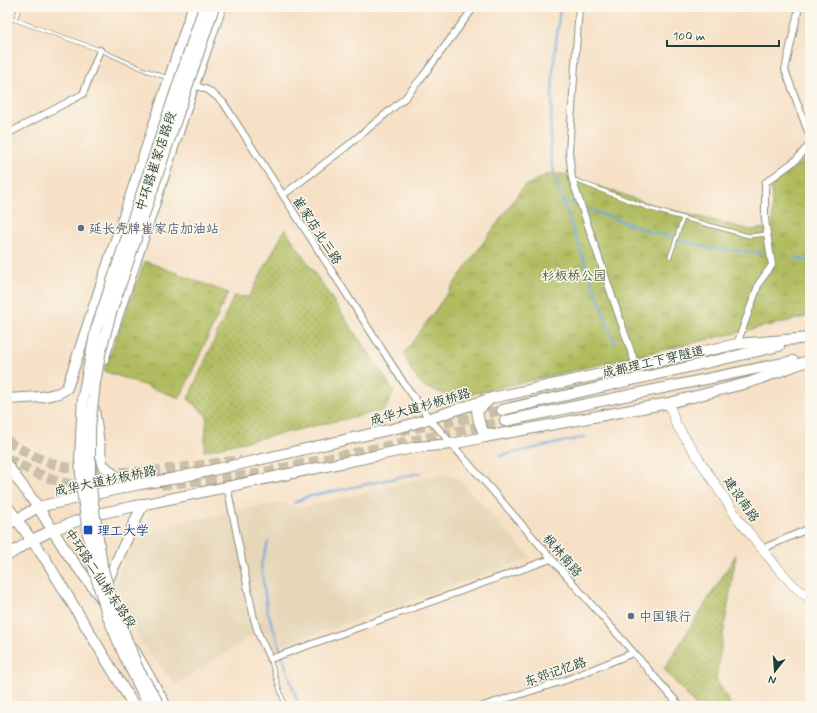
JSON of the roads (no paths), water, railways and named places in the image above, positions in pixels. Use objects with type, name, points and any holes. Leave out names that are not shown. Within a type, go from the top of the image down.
[{"type":"main road","name":"中环路崔家店路段","points":[[7,399],[42,397],[59,393],[67,388],[193,7]]},
{"type":"main road","points":[[149,706],[124,655],[108,617],[93,567],[82,491],[80,458],[83,397],[96,329],[204,7]]},
{"type":"main road","points":[[160,706],[138,669],[114,607],[102,566],[90,478],[90,428],[95,382],[101,350],[111,313],[214,7]]},
{"type":"main road","name":"中环路崔家店路段","points":[[140,484],[115,476],[102,464],[94,410],[95,392],[98,375],[221,7]]},
{"type":"main road","name":"成华大道杉板桥路","points":[[7,525],[38,507],[140,484],[172,479],[245,463],[409,425],[492,398],[737,344],[810,338]]},
{"type":"main road","name":"成都理工下穿隧道","points":[[502,410],[810,338]]},
{"type":"main road","points":[[7,556],[32,540],[52,530],[93,515],[417,447],[452,444],[670,403],[751,382],[810,359]]},
{"type":"main road","points":[[505,421],[810,359]]},
{"type":"main road","points":[[492,398],[477,411],[479,422],[484,433],[501,434]]},
{"type":"main road","name":"中环路二仙桥东路段","points":[[7,465],[38,507],[69,556],[110,609],[166,706]]},
{"type":"main road","points":[[110,609],[105,588],[143,504]]},
{"type":"main road","points":[[7,506],[46,560],[134,706]]},
{"type":"street","points":[[283,195],[346,147],[405,98],[474,7]]},
{"type":"street","points":[[579,7],[569,151],[572,179],[636,366]]},
{"type":"street","points":[[799,7],[786,70],[810,137]]},
{"type":"street","points":[[7,134],[83,94],[100,50]]},
{"type":"street","name":"崔家店北三路","points":[[170,78],[194,84],[208,90],[223,102],[405,385],[429,418]]},
{"type":"street","points":[[737,344],[759,283],[772,265],[765,220],[765,183],[796,160],[810,144]]},
{"type":"street","name":"建设南路","points":[[670,403],[676,424],[738,519],[793,585],[810,599]]},
{"type":"street","name":"枫林南路","points":[[429,418],[680,706]]},
{"type":"street","points":[[227,486],[254,619],[259,635],[270,659],[551,559]]},
{"type":"street","points":[[7,514],[17,518]]},
{"type":"street","points":[[762,549],[810,528]]},
{"type":"street","name":"东郊记忆路","points":[[483,706],[566,680],[633,653]]},
{"type":"lane","points":[[15,20],[20,7]]},
{"type":"lane","points":[[7,17],[100,50],[145,70],[170,78]]},
{"type":"lane","points":[[572,179],[651,209],[749,236],[767,234]]},
{"type":"lane","points":[[670,257],[683,218]]},
{"type":"lane","points":[[270,659],[285,706]]},
{"type":"waterway","points":[[560,7],[553,71],[550,152],[555,177],[562,200],[615,344]]},
{"type":"waterway","points":[[562,200],[652,232],[709,248],[761,253]]},
{"type":"waterway","points":[[794,257],[810,262]]},
{"type":"waterway","points":[[499,456],[585,437]]},
{"type":"waterway","points":[[294,503],[306,497],[420,473]]},
{"type":"waterway","points":[[268,542],[261,565],[267,609],[299,706]]},
{"type":"tunnel","points":[[400,431],[502,410]]},
{"type":"tunnel","points":[[161,485],[250,475],[505,421]]},
{"type":"tunnel","points":[[7,440],[17,447],[43,460],[57,465],[86,471],[147,471],[241,460]]},
{"type":"tunnel","points":[[7,458],[45,477],[58,481],[84,487],[113,488]]},
{"type":"place","name":"延长壳牌崔家店加油站","points":[[81,228]]},
{"type":"place","name":"理工大学","points":[[88,530]]},
{"type":"place","name":"中国银行","points":[[631,616]]},
{"type":"park label","name":"杉板桥公园","points":[[574,275]]}]
